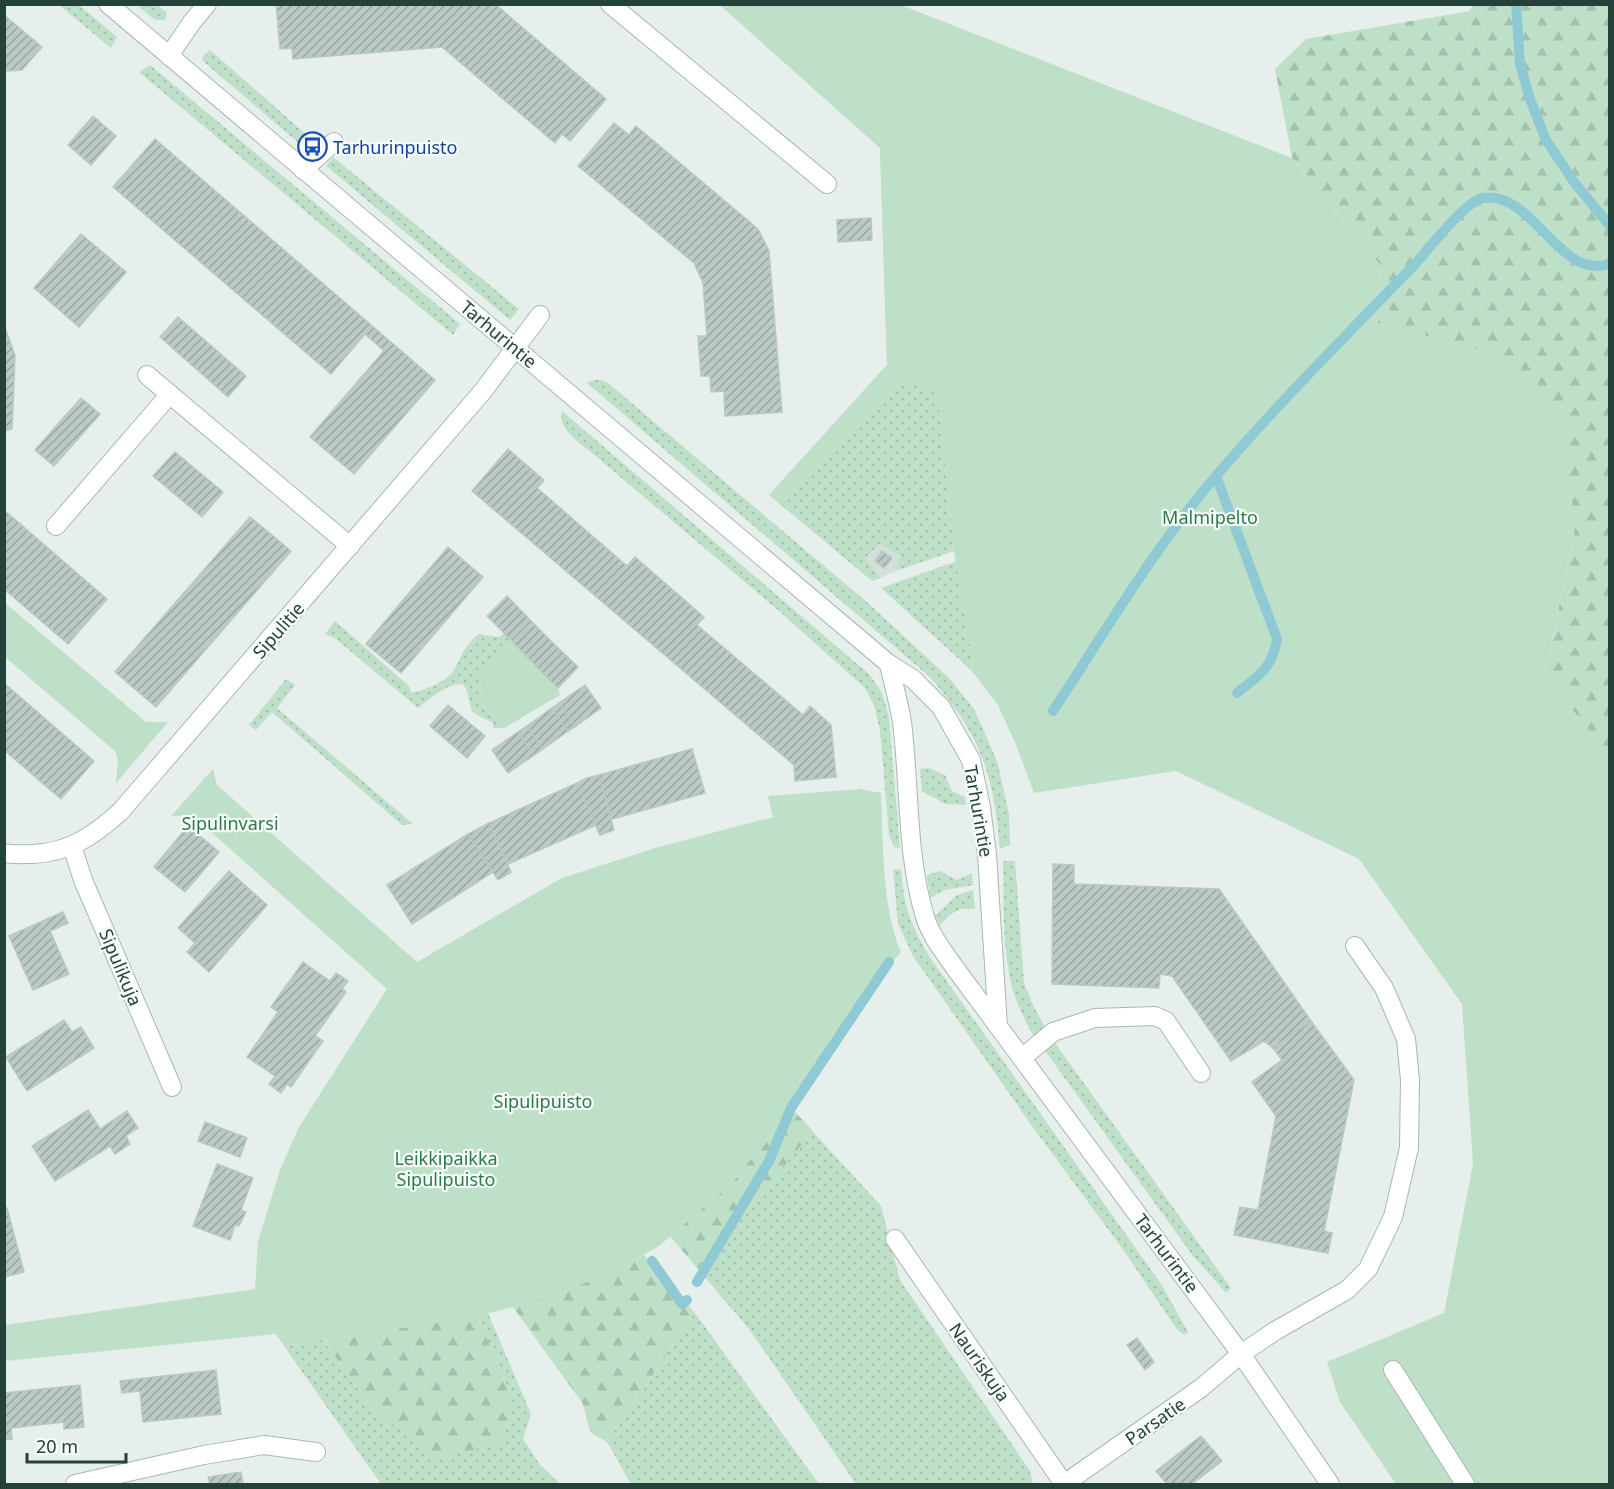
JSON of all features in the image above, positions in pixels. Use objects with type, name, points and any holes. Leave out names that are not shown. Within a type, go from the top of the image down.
[{"type":"street","name":"Tarhurintie","points":[[108,4],[889,664],[913,679],[941,707],[971,760],[981,807],[987,855],[998,1026]]},
{"type":"street","points":[[168,56],[207,4]]},
{"type":"street","points":[[610,4],[827,184]]},
{"type":"street","points":[[303,170],[334,142]]},
{"type":"street","name":"Sipulitie","points":[[4,853],[12,855],[47,853],[72,846],[98,832],[120,812],[483,391],[540,315]]},
{"type":"street","points":[[147,375],[350,546]]},
{"type":"street","points":[[56,526],[170,394]]},
{"type":"street","name":"Tarhurintie","points":[[889,664],[902,720],[913,858],[926,919],[955,968],[1241,1354],[1329,1485]]},
{"type":"street","name":"Sipulikuja","points":[[72,846],[83,880],[172,1087]]},
{"type":"street","name":"Parsatie","points":[[1064,1485],[1201,1388],[1241,1354],[1275,1331],[1347,1290],[1368,1269],[1393,1216],[1409,1148],[1410,1080],[1406,1039],[1384,988],[1355,946]]},
{"type":"street","points":[[1022,1058],[1053,1032],[1095,1018],[1155,1016],[1166,1021],[1201,1073]]},
{"type":"street","name":"Nauriskuja","points":[[895,1239],[1064,1485]]},
{"type":"street","points":[[1393,1370],[1465,1485]]},
{"type":"street","points":[[75,1485],[204,1455],[264,1446],[316,1452]]},
{"type":"shaded area","points":[[880,544],[900,556],[896,571],[880,578],[865,558]]},
{"type":"green space","points":[[59,5],[79,5],[117,37],[111,48]]},
{"type":"green space","points":[[137,5],[157,5],[166,12],[167,17],[165,20],[155,20]]},
{"type":"green space","points":[[720,5],[891,5],[928,293],[954,551],[896,571],[900,556],[880,544],[865,558],[880,578],[872,581],[769,495],[887,365],[880,148]]},
{"type":"green space","name":"Malmipelto","points":[[720,5],[901,5],[1292,158],[1382,267],[1378,323],[1480,350],[1562,417],[1575,527],[1545,675],[1610,757],[1609,1484],[1396,1484],[1340,1402],[1327,1362],[1444,1313],[1473,1164],[1462,1004],[1359,859],[1176,771],[1034,793],[998,705],[971,670],[973,667],[954,551],[938,396],[923,386],[906,383],[885,394],[782,506],[769,495],[887,365],[880,148]]},
{"type":"green space","points":[[1472,5],[1609,5],[1609,757],[1545,675],[1575,527],[1480,350],[1378,323],[1382,267],[1292,158],[1275,69],[1306,39],[1470,11]]},
{"type":"green space","points":[[210,50],[308,136],[301,145],[203,61],[203,56]]},
{"type":"green space","points":[[150,65],[460,324],[453,335],[139,72]]},
{"type":"green space","points":[[333,157],[519,309],[510,320],[326,166]]},
{"type":"green space","points":[[594,380],[608,383],[869,604],[949,678],[974,709],[997,761],[1009,814],[1010,845],[1000,849],[989,777],[982,757],[962,719],[931,678],[587,383]]},
{"type":"green space","points":[[562,411],[870,675],[882,693],[889,717],[900,848],[894,847],[889,835],[880,730],[874,705],[865,688],[779,611],[576,440],[563,424]]},
{"type":"green space","points":[[957,561],[973,667],[971,670],[881,588]]},
{"type":"green space","points":[[4,602],[146,722],[168,722],[116,783],[118,760],[115,751],[5,657]]},
{"type":"green space","points":[[335,621],[409,686],[411,693],[435,685],[451,674],[467,646],[479,634],[499,637],[504,633],[512,641],[480,672],[483,705],[504,728],[493,728],[493,723],[472,712],[466,688],[462,684],[444,689],[418,708],[336,639],[325,634]]},
{"type":"green space","points":[[512,641],[558,688],[560,695],[504,728],[483,705],[480,672]]},
{"type":"green space","points":[[286,679],[295,685],[277,708],[413,824],[402,825],[272,712],[256,730],[249,725]]},
{"type":"green space","points":[[929,768],[945,775],[952,791],[965,797],[966,805],[945,804],[922,791],[920,769]]},
{"type":"green space","name":"Sipulipuisto","points":[[213,769],[217,785],[417,962],[562,878],[655,848],[773,817],[768,796],[860,789],[881,793],[887,895],[890,916],[901,952],[884,971],[791,1108],[731,1184],[659,1246],[615,1271],[553,1296],[478,1316],[284,1346],[276,1334],[5,1361],[5,1325],[255,1289],[258,1241],[280,1170],[299,1127],[387,989],[192,815],[171,816]]},
{"type":"green space","points":[[1003,861],[1015,861],[1024,983],[1033,1005],[1050,1036],[1231,1288],[1226,1293],[1193,1256],[1030,1030],[1013,991],[1007,964]]},
{"type":"green space","points":[[901,869],[909,914],[929,956],[1161,1284],[1188,1332],[1186,1334],[1182,1334],[1176,1328],[1124,1251],[1032,1126],[913,956],[898,923],[893,870]]},
{"type":"green space","points":[[940,871],[957,880],[972,873],[973,885],[945,890],[930,898],[927,875]]},
{"type":"green space","points":[[973,890],[975,909],[955,912],[940,925],[935,916],[957,895]]},
{"type":"green space","points":[[791,1108],[881,1206],[900,1280],[1030,1471],[1033,1484],[856,1484],[749,1329],[670,1236],[731,1184]]},
{"type":"green space","points":[[791,1108],[813,1131],[698,1269],[670,1236],[731,1184]]},
{"type":"green space","points":[[644,1255],[695,1313],[607,1442],[590,1432],[583,1404],[513,1307],[580,1285]]},
{"type":"green space","points":[[488,1313],[531,1414],[523,1439],[540,1465],[560,1484],[381,1484],[284,1346],[323,1340],[373,1410],[513,1403],[478,1316]]},
{"type":"green space","points":[[695,1313],[819,1484],[631,1484],[607,1442]]},
{"type":"green space","points":[[478,1316],[513,1403],[500,1443],[438,1459],[373,1410],[323,1340]]},
{"type":"building","points":[[276,4],[495,4],[606,99],[570,141],[562,134],[555,143],[442,47],[293,59],[292,48],[280,49]]},
{"type":"building","points":[[4,15],[42,47],[22,70],[7,71],[4,69]]},
{"type":"building","points":[[93,116],[116,136],[91,165],[68,145]]},
{"type":"building","points":[[614,123],[629,135],[636,126],[758,229],[769,251],[782,412],[725,416],[724,391],[711,392],[710,376],[701,376],[698,336],[707,336],[703,283],[694,263],[578,166]]},
{"type":"building","points":[[155,139],[435,380],[354,474],[310,437],[384,351],[365,334],[331,374],[113,187]]},
{"type":"building","points":[[871,218],[872,240],[838,242],[837,220]]},
{"type":"building","points":[[81,234],[126,272],[79,327],[34,288]]},
{"type":"building","points":[[178,317],[246,376],[228,397],[160,337]]},
{"type":"building","points":[[4,325],[15,355],[12,429],[4,431]]},
{"type":"building","points":[[81,398],[100,414],[54,466],[35,450]]},
{"type":"building","points":[[508,449],[544,480],[537,488],[627,566],[635,557],[704,617],[697,625],[803,715],[810,706],[831,725],[836,777],[795,781],[794,765],[472,491]]},
{"type":"building","points":[[175,452],[223,492],[202,517],[153,476]]},
{"type":"building","points":[[4,510],[107,599],[68,644],[4,589]]},
{"type":"building","points":[[250,517],[291,551],[156,707],[115,672]]},
{"type":"building","points":[[448,547],[483,577],[401,673],[366,644]]},
{"type":"building","points":[[882,551],[892,558],[884,568],[875,561]]},
{"type":"building","points":[[507,596],[532,622],[512,641],[487,616]]},
{"type":"building","points":[[532,622],[557,647],[537,667],[512,641]]},
{"type":"building","points":[[557,647],[578,667],[558,688],[537,667]]},
{"type":"building","points":[[4,683],[94,761],[61,799],[4,750]]},
{"type":"building","points":[[585,685],[601,708],[576,726],[559,703]]},
{"type":"building","points":[[559,703],[576,726],[568,731],[552,708]]},
{"type":"building","points":[[448,705],[485,736],[467,758],[430,726]]},
{"type":"building","points":[[552,708],[568,731],[543,749],[527,726]]},
{"type":"building","points":[[527,726],[543,749],[534,755],[518,732]]},
{"type":"building","points":[[518,732],[534,755],[508,773],[492,750]]},
{"type":"building","points":[[692,749],[705,793],[612,819],[599,775]]},
{"type":"building","points":[[599,775],[614,830],[600,835],[577,783]]},
{"type":"building","points":[[577,783],[596,825],[508,864],[489,823]]},
{"type":"building","points":[[489,823],[511,872],[498,880],[468,834]]},
{"type":"building","points":[[188,826],[219,852],[185,892],[154,867]]},
{"type":"building","points":[[468,834],[493,872],[412,924],[387,885]]},
{"type":"building","points":[[1053,864],[1074,865],[1074,884],[1219,889],[1311,1021],[1273,1048],[1264,1041],[1231,1061],[1172,976],[1160,974],[1159,988],[1052,984]]},
{"type":"building","points":[[229,871],[267,905],[209,972],[187,952],[195,943],[178,928]]},
{"type":"building","points":[[63,912],[68,923],[50,931],[69,974],[33,990],[9,936]]},
{"type":"building","points":[[303,962],[330,981],[336,973],[348,981],[342,989],[346,992],[315,1036],[323,1041],[291,1087],[287,1084],[281,1093],[269,1084],[275,1076],[247,1057],[278,1012],[271,1007]]},
{"type":"building","points":[[64,1020],[72,1032],[81,1027],[94,1048],[27,1091],[6,1057]]},
{"type":"building","points":[[1311,1021],[1354,1080],[1324,1231],[1332,1233],[1328,1253],[1234,1235],[1240,1207],[1258,1210],[1276,1116],[1252,1082],[1282,1060],[1273,1048]]},
{"type":"building","points":[[88,1110],[100,1129],[127,1111],[138,1128],[126,1136],[130,1144],[115,1154],[110,1146],[55,1181],[32,1146]]},
{"type":"building","points":[[205,1122],[247,1138],[240,1157],[198,1141]]},
{"type":"building","points":[[217,1164],[253,1178],[241,1210],[246,1212],[239,1226],[235,1225],[230,1240],[193,1226]]},
{"type":"building","points":[[7,1208],[24,1272],[4,1277],[4,1209]]},
{"type":"building","points":[[1137,1338],[1154,1362],[1145,1370],[1127,1345]]},
{"type":"building","points":[[216,1370],[221,1414],[143,1422],[140,1391],[122,1393],[120,1381]]},
{"type":"building","points":[[80,1385],[84,1427],[64,1429],[64,1422],[11,1428],[12,1439],[4,1440],[4,1393]]},
{"type":"building","points":[[1201,1436],[1222,1461],[1192,1484],[1167,1484],[1156,1471]]},
{"type":"building","points":[[241,1472],[243,1484],[210,1484],[208,1477]]},
{"type":"waterway","points":[[1516,4],[1520,64],[1530,99],[1546,140],[1574,182],[1610,226]]},
{"type":"waterway","points":[[1053,711],[1131,591],[1193,504],[1264,422],[1466,208],[1483,198],[1501,199],[1517,207],[1576,260],[1592,266],[1610,264]]},
{"type":"waterway","points":[[1216,476],[1277,639],[1268,665],[1237,693]]},
{"type":"waterway","points":[[697,1282],[769,1161],[791,1108],[889,962]]},
{"type":"waterway","points":[[652,1261],[682,1304],[687,1300]]},
{"type":"place","name":"Tarhurinpuisto","points":[[312,147]]},
{"type":"park label","name":"Sipulinvarsi","points":[[230,823]]},
{"type":"park label","name":"Leikkipaikka Sipulipuisto","points":[[446,1168]]}]
